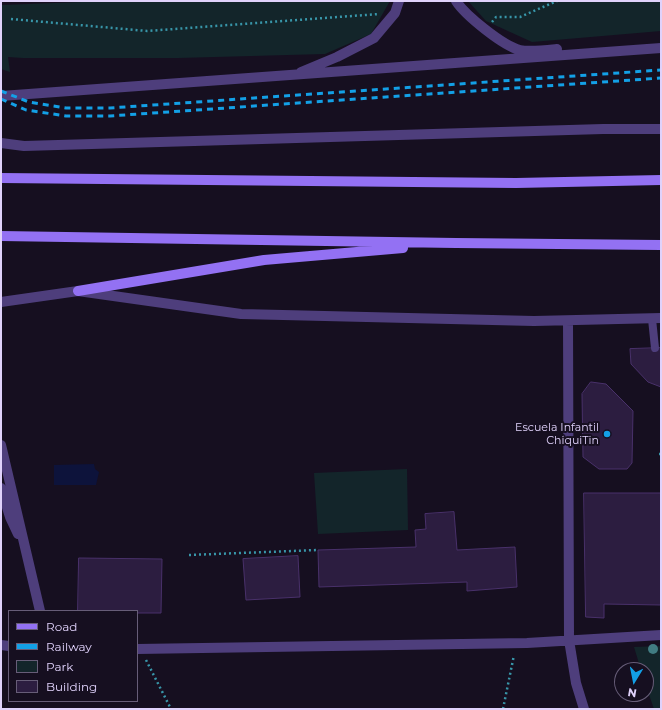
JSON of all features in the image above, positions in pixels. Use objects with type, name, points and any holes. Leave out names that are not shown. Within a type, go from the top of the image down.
[{"type":"main road","points":[[1,178],[508,183],[661,180]]},
{"type":"main road","points":[[1,236],[661,245]]},
{"type":"main road","points":[[78,291],[264,260],[456,243]]},
{"type":"street","points":[[294,76],[337,57],[374,38],[395,13],[399,1]]},
{"type":"street","points":[[456,1],[486,30],[501,42],[520,50],[661,47]]},
{"type":"street","points":[[1,96],[294,76],[661,47]]},
{"type":"street","points":[[1,143],[24,146],[603,129],[661,129]]},
{"type":"street","points":[[1,302],[78,291],[241,314],[534,321],[656,319]]},
{"type":"street","points":[[568,321],[569,640],[576,683],[584,709]]},
{"type":"street","points":[[1,445],[40,610]]},
{"type":"street","points":[[1,488],[10,517],[26,550]]},
{"type":"street","points":[[139,649],[516,643],[661,635]]},
{"type":"lane","points":[[655,348],[656,319]]},
{"type":"path","points":[[486,30],[496,17],[520,17],[557,1]]},
{"type":"path","points":[[11,19],[147,31],[395,13]]},
{"type":"path","points":[[189,555],[318,550]]},
{"type":"path","points":[[503,709],[516,643]]},
{"type":"path","points":[[139,649],[171,709]]},
{"type":"green space","points":[[108,1],[390,1],[371,34],[325,54],[178,58],[8,57],[10,72],[1,69],[1,5]]},
{"type":"green space","points":[[468,1],[661,1],[661,31],[532,42],[486,21]]},
{"type":"green space","points":[[407,469],[408,530],[318,534],[314,473]]},
{"type":"green space","points":[[661,646],[661,709],[654,709],[652,702],[654,702],[654,662],[639,662],[634,647]]},
{"type":"shaded area","points":[[94,464],[95,469],[99,472],[96,485],[54,485],[54,465]]},
{"type":"building","points":[[661,348],[661,387],[648,382],[631,364],[630,349]]},
{"type":"building","name":"Escuela Infantil ChiquiTin","points":[[591,382],[606,384],[633,411],[632,463],[627,469],[599,469],[583,457],[582,394]]},
{"type":"building","points":[[584,493],[661,493],[661,605],[604,604],[604,618],[586,617]]},
{"type":"building","points":[[454,512],[457,550],[515,547],[517,587],[467,591],[467,582],[319,587],[318,550],[416,547],[415,530],[426,529],[425,514]]},
{"type":"building","points":[[298,556],[300,597],[246,600],[243,559]]},
{"type":"building","points":[[79,558],[162,559],[161,613],[138,613],[138,610],[78,610]]},
{"type":"railway","points":[[1,91],[29,102],[66,108],[110,108],[661,70]]},
{"type":"railway","points":[[1,99],[26,110],[66,116],[110,116],[661,78]]},
{"type":"place","name":"Escuela Infantil ChiquiTin","points":[[607,434]]}]
